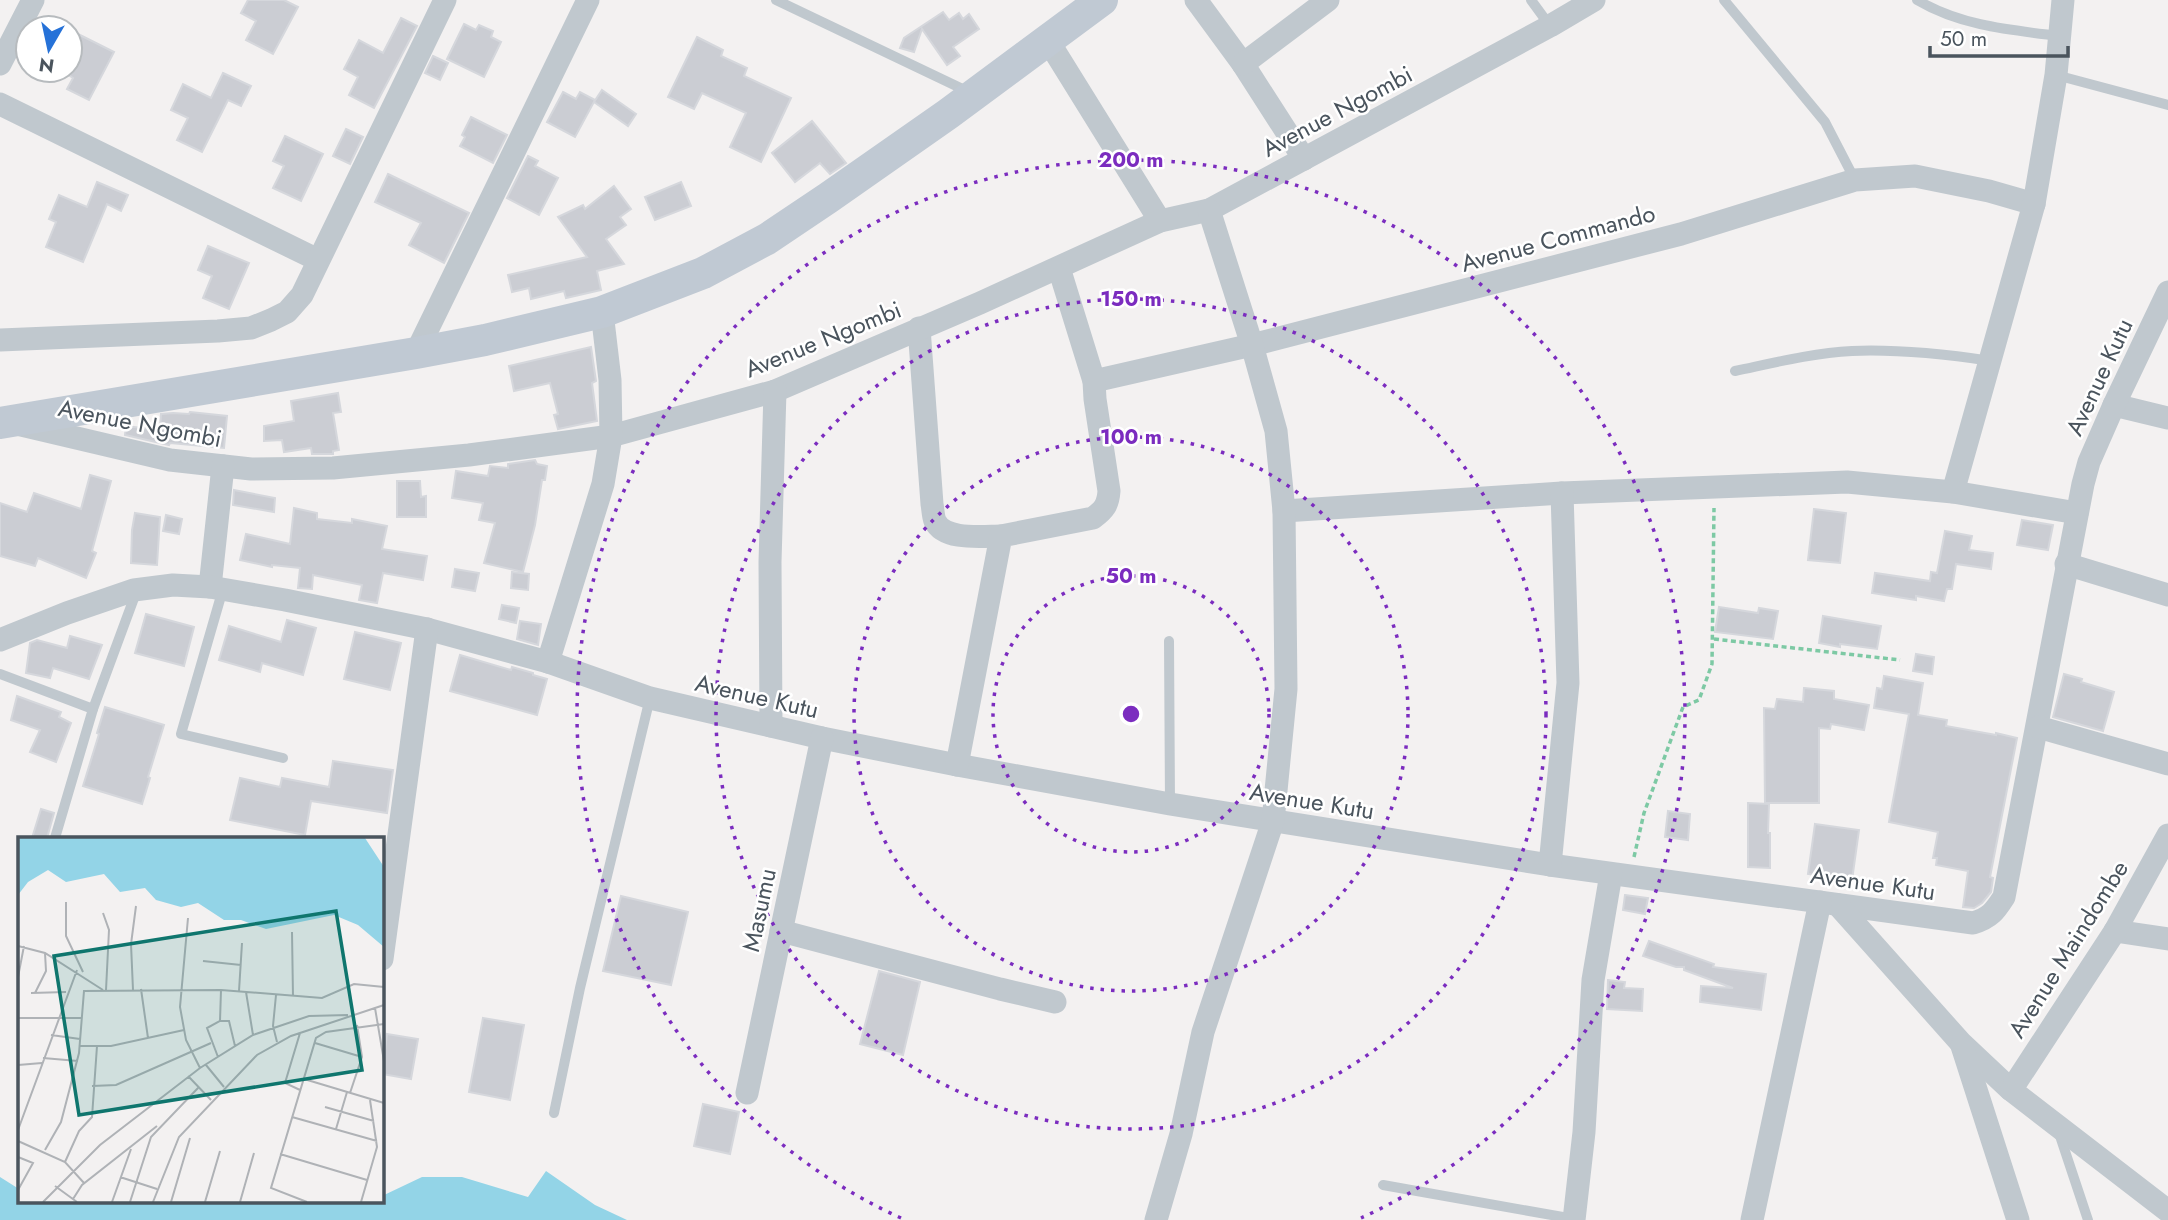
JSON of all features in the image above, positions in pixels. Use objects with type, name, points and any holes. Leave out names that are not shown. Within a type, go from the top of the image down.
[{"type":"main road","points":[[3,422],[416,353],[485,340],[602,312],[703,273],[768,239],[1102,0]]},
{"type":"street","points":[[0,64],[33,0]]},
{"type":"street","points":[[416,353],[588,0]]},
{"type":"street","points":[[1196,0],[1243,64],[1304,159]]},
{"type":"street","points":[[1243,64],[1328,0]]},
{"type":"street","name":"Avenue Ngombi","points":[[3,422],[170,460],[251,469],[333,468],[469,455],[611,436],[775,391],[1059,268],[1160,221],[1209,210],[1594,0]]},
{"type":"street","points":[[1953,492],[2034,204],[2056,75],[2063,0]]},
{"type":"street","points":[[0,340],[251,328],[287,312],[302,295],[441,1]]},
{"type":"street","points":[[1047,39],[1160,221]]},
{"type":"street","points":[[0,104],[318,260]]},
{"type":"street","name":"Avenue Commando","points":[[1094,381],[1252,345],[1681,234],[1855,180],[1915,176],[1989,191],[2034,204]]},
{"type":"street","points":[[1156,1220],[1181,1134],[1203,1032],[1273,821],[1286,689],[1284,511],[1276,431],[1209,210]]},
{"type":"street","points":[[919,328],[932,504],[936,523],[943,531],[958,536],[1001,536],[1093,518],[1104,511],[1109,491],[1094,381],[1059,268]]},
{"type":"street","name":"Avenue Kutu","points":[[0,640],[137,589],[173,585],[217,588],[427,629],[548,663],[650,698],[822,738],[957,765],[1170,804],[1550,865],[1973,923],[1994,913],[2004,897],[2038,727],[2066,564],[2089,462],[2168,292]]},
{"type":"street","points":[[548,663],[603,484],[611,436],[610,380],[602,312]]},
{"type":"street","points":[[771,726],[770,562],[775,391]]},
{"type":"street","points":[[2114,405],[2168,418]]},
{"type":"street","points":[[217,588],[223,466]]},
{"type":"street","points":[[1284,511],[1562,493],[1847,482],[1953,492],[2077,513]]},
{"type":"street","points":[[1550,865],[1567,682],[1562,493]]},
{"type":"street","points":[[957,765],[1001,536]]},
{"type":"street","points":[[2066,564],[2168,595]]},
{"type":"street","points":[[383,952],[427,629]]},
{"type":"street","points":[[2038,727],[2168,764]]},
{"type":"street","name":"Masumu","points":[[747,1093],[822,738]]},
{"type":"street","name":"Avenue Maindombe","points":[[2011,1090],[2115,932],[2168,835]]},
{"type":"street","points":[[1574,1220],[1584,1132],[1592,980],[1621,875]]},
{"type":"street","points":[[1829,903],[1961,1043],[2011,1090],[2168,1211]]},
{"type":"street","points":[[1752,1220],[1829,903]]},
{"type":"street","points":[[781,931],[1055,1002]]},
{"type":"street","points":[[2115,932],[2168,939]]},
{"type":"street","points":[[1961,1043],[2018,1220]]},
{"type":"lane","points":[[776,0],[974,94]]},
{"type":"lane","points":[[1531,0],[1550,26]]},
{"type":"lane","points":[[1724,0],[1825,122],[1855,180]]},
{"type":"lane","points":[[1917,0],[1956,18],[1982,25],[2059,36]]},
{"type":"lane","points":[[2056,75],[2168,105]]},
{"type":"lane","points":[[1735,371],[1849,351],[1942,354],[1991,361]]},
{"type":"lane","points":[[217,588],[181,734],[283,758]]},
{"type":"lane","points":[[55,837],[93,709],[137,589]]},
{"type":"lane","points":[[1169,641],[1170,804]]},
{"type":"lane","points":[[0,674],[93,709]]},
{"type":"lane","points":[[554,1113],[586,962],[650,698]]},
{"type":"lane","points":[[2057,1127],[2088,1220]]},
{"type":"lane","points":[[1383,1185],[1574,1220]]},
{"type":"path","points":[[1621,875],[1684,707],[1699,700],[1712,664],[1714,488]]},
{"type":"path","points":[[1713,639],[1900,660]]},
{"type":"water","points":[[546,1171],[595,1205],[627,1220],[0,1220],[0,1177],[18,1188],[18,1202],[383,1202],[383,1196],[422,1177],[462,1177],[528,1197]]},
{"type":"building","points":[[248,0],[284,0],[298,7],[273,54],[246,40],[256,21],[241,13]]},
{"type":"building","points":[[943,12],[949,20],[959,13],[963,19],[969,14],[979,29],[953,47],[960,56],[947,65],[922,29],[914,52],[900,48],[904,38]]},
{"type":"building","points":[[401,18],[417,26],[374,108],[349,95],[358,77],[344,69],[359,40],[383,53]]},
{"type":"building","points":[[464,24],[476,30],[479,25],[493,31],[491,37],[501,42],[484,77],[447,59]]},
{"type":"building","points":[[84,37],[114,52],[89,100],[67,89],[70,84],[84,84]]},
{"type":"building","points":[[697,37],[723,50],[721,56],[747,68],[744,76],[791,98],[761,162],[730,147],[746,113],[702,93],[694,109],[668,97]]},
{"type":"building","points":[[433,56],[448,63],[440,80],[425,73]]},
{"type":"building","points":[[223,73],[251,86],[241,106],[228,100],[202,152],[177,140],[188,118],[171,110],[183,84],[211,98]]},
{"type":"building","points":[[602,90],[636,114],[628,126],[594,102]]},
{"type":"building","points":[[563,92],[576,99],[580,92],[595,100],[575,137],[547,122]]},
{"type":"building","points":[[471,117],[507,135],[493,163],[460,146]]},
{"type":"building","points":[[812,121],[846,163],[830,174],[820,163],[795,182],[772,153]]},
{"type":"building","points":[[346,129],[363,137],[350,164],[333,156]]},
{"type":"building","points":[[285,136],[323,154],[301,201],[273,188],[284,166],[273,161]]},
{"type":"building","points":[[528,156],[538,161],[535,166],[558,178],[539,215],[507,198]]},
{"type":"building","points":[[388,174],[469,213],[444,263],[409,245],[421,223],[375,202]]},
{"type":"building","points":[[97,182],[128,195],[121,211],[107,204],[83,262],[46,247],[56,222],[49,219],[59,195],[87,207]]},
{"type":"building","points":[[681,182],[691,206],[655,220],[645,197]]},
{"type":"building","points":[[614,186],[631,209],[620,217],[626,225],[606,239],[624,264],[597,271],[601,290],[566,298],[564,291],[531,299],[529,288],[512,292],[508,275],[587,257],[558,217],[583,205],[585,209]]},
{"type":"building","points":[[208,246],[249,263],[229,309],[203,298],[212,276],[198,270]]},
{"type":"building","points":[[591,347],[596,381],[592,383],[597,421],[558,429],[554,415],[558,414],[550,383],[514,391],[509,366]]},
{"type":"building","points":[[338,393],[341,412],[333,413],[339,450],[333,451],[333,454],[312,454],[311,448],[284,452],[282,440],[264,441],[264,426],[294,421],[291,401]]},
{"type":"building","points":[[190,412],[227,416],[224,448],[169,445],[125,435],[126,426],[160,430],[161,414]]},
{"type":"building","points":[[535,460],[537,464],[547,466],[523,572],[484,563],[495,523],[479,520],[483,503],[452,498],[456,471],[488,476],[490,466],[508,468],[508,464]]},
{"type":"building","points":[[90,475],[111,481],[92,551],[96,553],[86,578],[38,558],[35,566],[0,556],[0,503],[27,512],[34,493],[81,509]]},
{"type":"building","points":[[397,481],[420,481],[421,497],[426,496],[426,517],[397,517]]},
{"type":"building","points":[[234,490],[275,498],[274,512],[233,505]]},
{"type":"building","points":[[294,508],[317,513],[317,519],[352,523],[352,519],[387,526],[382,549],[427,556],[423,580],[383,573],[377,603],[359,600],[362,585],[313,575],[312,589],[298,588],[300,568],[272,567],[240,560],[246,534],[290,544]]},
{"type":"building","points":[[1814,509],[1846,513],[1840,563],[1808,560]]},
{"type":"building","points":[[135,513],[160,517],[157,565],[131,563]]},
{"type":"building","points":[[166,515],[182,519],[179,534],[163,531]]},
{"type":"building","points":[[2022,520],[2053,525],[2048,550],[2017,545]]},
{"type":"building","points":[[1945,531],[1972,536],[1969,550],[1993,553],[1991,569],[1956,564],[1952,589],[1947,589],[1944,601],[1872,593],[1875,573],[1930,581],[1931,572],[1937,573]]},
{"type":"building","points":[[455,569],[479,573],[475,591],[452,587]]},
{"type":"building","points":[[512,572],[529,574],[528,590],[511,588]]},
{"type":"building","points":[[502,605],[519,608],[516,623],[499,619]]},
{"type":"building","points":[[1719,607],[1758,613],[1759,608],[1778,611],[1773,639],[1715,632]]},
{"type":"building","points":[[146,614],[194,627],[184,666],[135,653]]},
{"type":"building","points":[[1823,616],[1881,626],[1877,649],[1819,643]]},
{"type":"building","points":[[287,620],[316,628],[303,675],[262,663],[260,672],[219,660],[229,626],[281,642]]},
{"type":"building","points":[[520,621],[541,624],[538,645],[517,639]]},
{"type":"building","points":[[355,632],[401,643],[390,690],[344,679]]},
{"type":"building","points":[[70,636],[102,645],[89,679],[53,668],[50,678],[26,673],[30,643],[37,640],[67,648]]},
{"type":"building","points":[[1916,654],[1934,657],[1932,674],[1913,671]]},
{"type":"building","points":[[460,655],[511,670],[512,667],[547,679],[537,715],[450,691]]},
{"type":"building","points":[[2064,674],[2114,692],[2103,731],[2053,717]]},
{"type":"building","points":[[1884,676],[1923,683],[1918,715],[1947,720],[1946,726],[2017,738],[1990,877],[1993,878],[1991,892],[1974,908],[1963,907],[1968,871],[1936,865],[1937,858],[1933,858],[1938,832],[1889,822],[1909,714],[1874,708],[1877,688],[1882,689]]},
{"type":"building","points":[[1804,688],[1834,691],[1834,699],[1869,705],[1864,730],[1831,724],[1830,729],[1819,728],[1819,803],[1765,803],[1764,708],[1775,709],[1777,699],[1803,702]]},
{"type":"building","points":[[17,696],[61,712],[59,717],[71,723],[56,762],[30,752],[40,730],[11,720]]},
{"type":"building","points":[[105,707],[164,725],[142,804],[83,786]]},
{"type":"building","points":[[333,761],[393,770],[387,813],[311,801],[305,835],[230,820],[240,778],[280,787],[282,778],[329,787]]},
{"type":"building","points":[[1748,803],[1769,804],[1770,868],[1748,867]]},
{"type":"building","points":[[41,809],[54,813],[47,837],[32,837]]},
{"type":"building","points":[[1668,811],[1690,814],[1688,840],[1665,837]]},
{"type":"building","points":[[1815,824],[1859,830],[1852,880],[1808,874]]},
{"type":"building","points":[[1625,895],[1648,898],[1645,914],[1623,910]]},
{"type":"building","points":[[621,896],[688,912],[671,985],[603,971]]},
{"type":"building","points":[[1649,941],[1714,964],[1713,967],[1766,974],[1761,1010],[1700,1002],[1701,986],[1733,988],[1684,970],[1684,967],[1643,956]]},
{"type":"building","points":[[879,971],[920,982],[903,1055],[860,1044]]},
{"type":"building","points":[[1608,980],[1625,982],[1624,988],[1643,989],[1642,1011],[1607,1009]]},
{"type":"building","points":[[483,1018],[524,1025],[510,1100],[469,1092]]},
{"type":"building","points":[[387,1034],[418,1039],[411,1079],[383,1074]]},
{"type":"building","points":[[703,1104],[739,1112],[730,1154],[694,1146]]}]
